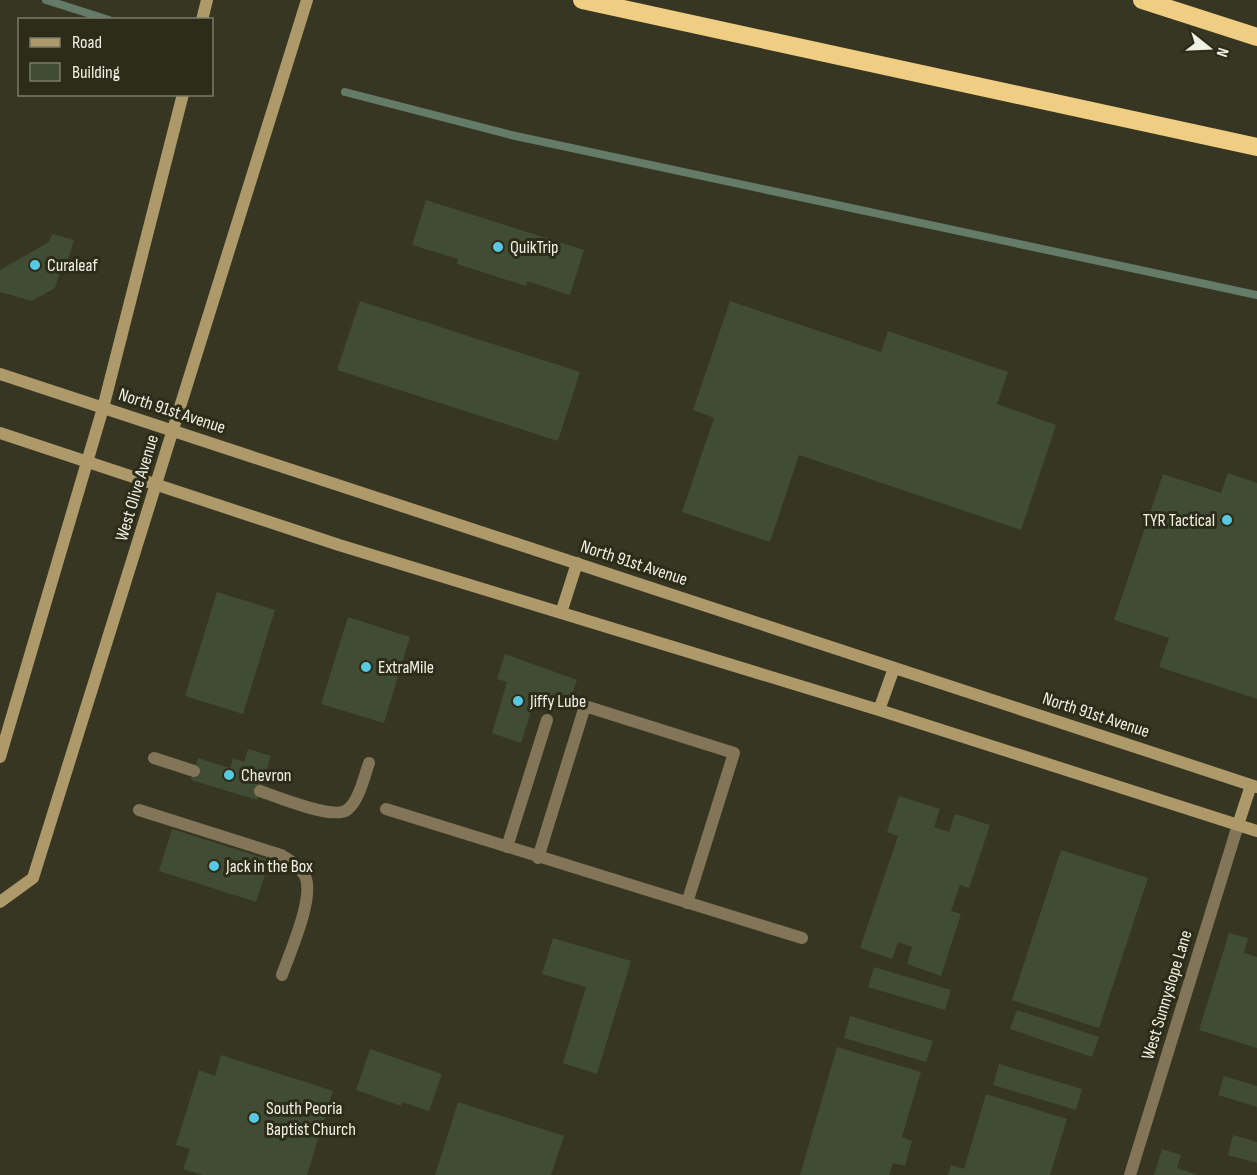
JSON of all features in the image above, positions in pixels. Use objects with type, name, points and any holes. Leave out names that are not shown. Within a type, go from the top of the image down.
[{"type":"highway","points":[[582,0],[1257,147]]},
{"type":"highway","points":[[1142,0],[1257,36]]},
{"type":"main road","points":[[202,18],[207,0]]},
{"type":"main road","name":"West Olive Avenue","points":[[0,902],[33,878],[307,0]]},
{"type":"main road","points":[[0,757],[103,408],[182,96]]},
{"type":"main road","name":"North 91st Avenue","points":[[0,374],[1254,786]]},
{"type":"main road","points":[[0,433],[156,486],[879,710],[1257,831]]},
{"type":"main road","points":[[561,613],[578,563]]},
{"type":"main road","points":[[879,710],[894,668]]},
{"type":"main road","points":[[1238,825],[1254,786]]},
{"type":"street","points":[[538,858],[585,706],[734,753],[687,903]]},
{"type":"street","points":[[507,847],[547,720]]},
{"type":"street","points":[[154,758],[194,771]]},
{"type":"street","points":[[260,792],[335,815],[347,810],[357,795],[369,763]]},
{"type":"street","points":[[386,809],[802,938]]},
{"type":"street","points":[[138,810],[280,855],[297,865],[306,878],[307,900],[282,975]]},
{"type":"street","name":"West Sunnyslope Lane","points":[[1130,1175],[1238,825]]},
{"type":"building","name":"QuikTrip","points":[[426,200],[584,250],[570,295],[527,281],[526,286],[457,264],[458,259],[412,245]]},
{"type":"building","name":"Curaleaf","points":[[52,234],[74,240],[68,260],[64,259],[55,288],[32,301],[0,292],[0,270],[49,242]]},
{"type":"building","points":[[360,301],[580,372],[558,441],[337,370]]},
{"type":"building","points":[[730,301],[881,352],[888,331],[1008,372],[997,404],[1056,425],[1021,530],[799,455],[770,542],[682,512],[714,418],[693,410]]},
{"type":"building","points":[[1228,473],[1257,483],[1257,699],[1159,667],[1169,638],[1114,620],[1163,474],[1221,493]]},
{"type":"building","name":"Chevron","points":[[217,592],[275,610],[243,714],[185,696]]},
{"type":"building","name":"ExtraMile","points":[[348,617],[410,637],[384,723],[321,704]]},
{"type":"building","name":"Jiffy Lube","points":[[505,654],[577,680],[568,706],[536,696],[521,743],[492,733],[507,682],[497,679]]},
{"type":"building","name":"Chevron","points":[[248,749],[271,756],[257,800],[191,780],[198,758],[230,768],[233,758],[244,762]]},
{"type":"building","points":[[899,796],[940,809],[934,827],[949,832],[955,814],[990,825],[969,888],[960,885],[951,911],[961,914],[941,976],[907,964],[912,947],[898,942],[892,959],[860,948],[898,836],[887,832]]},
{"type":"building","name":"Jack in the Box","points":[[172,829],[270,860],[256,902],[159,871]]},
{"type":"building","points":[[1061,850],[1148,878],[1099,1028],[1012,1000]]},
{"type":"building","points":[[1229,933],[1248,938],[1244,953],[1257,957],[1257,1048],[1199,1030]]},
{"type":"building","points":[[553,938],[631,961],[597,1074],[563,1063],[586,987],[542,974]]},
{"type":"building","points":[[874,967],[951,990],[945,1010],[868,987]]},
{"type":"building","points":[[1017,1010],[1099,1037],[1092,1057],[1010,1029]]},
{"type":"building","points":[[850,1016],[933,1041],[926,1062],[844,1038]]},
{"type":"building","points":[[837,1047],[921,1072],[902,1137],[912,1141],[905,1166],[893,1163],[889,1175],[800,1175]]},
{"type":"building","points":[[370,1049],[442,1074],[429,1111],[402,1102],[401,1106],[356,1090]]},
{"type":"building","name":"South Peoria Baptist Church","points":[[221,1055],[333,1091],[307,1175],[203,1175],[183,1169],[190,1149],[176,1145],[199,1070],[215,1076]]},
{"type":"building","points":[[999,1064],[1082,1089],[1076,1110],[993,1085]]},
{"type":"building","points":[[1224,1076],[1257,1086],[1257,1107],[1218,1095]]},
{"type":"building","points":[[986,1094],[1067,1119],[1050,1175],[948,1175],[951,1165],[964,1169]]},
{"type":"building","points":[[458,1102],[564,1136],[551,1175],[435,1175]]},
{"type":"building","points":[[1233,1135],[1257,1142],[1257,1163],[1228,1155]]},
{"type":"building","points":[[1162,1149],[1181,1155],[1177,1168],[1198,1175],[1154,1175]]},
{"type":"waterway","points":[[46,0],[103,18]]},
{"type":"waterway","points":[[345,92],[511,135],[1257,295]]},
{"type":"place","name":"QuikTrip","points":[[498,247]]},
{"type":"place","name":"Curaleaf","points":[[35,265]]},
{"type":"place","name":"TYR Tactical","points":[[1227,520]]},
{"type":"place","name":"ExtraMile","points":[[366,667]]},
{"type":"place","name":"Jiffy Lube","points":[[518,701]]},
{"type":"place","name":"Chevron","points":[[229,775]]},
{"type":"place","name":"Jack in the Box","points":[[214,866]]},
{"type":"place","name":"South Peoria Baptist Church","points":[[254,1118]]}]
